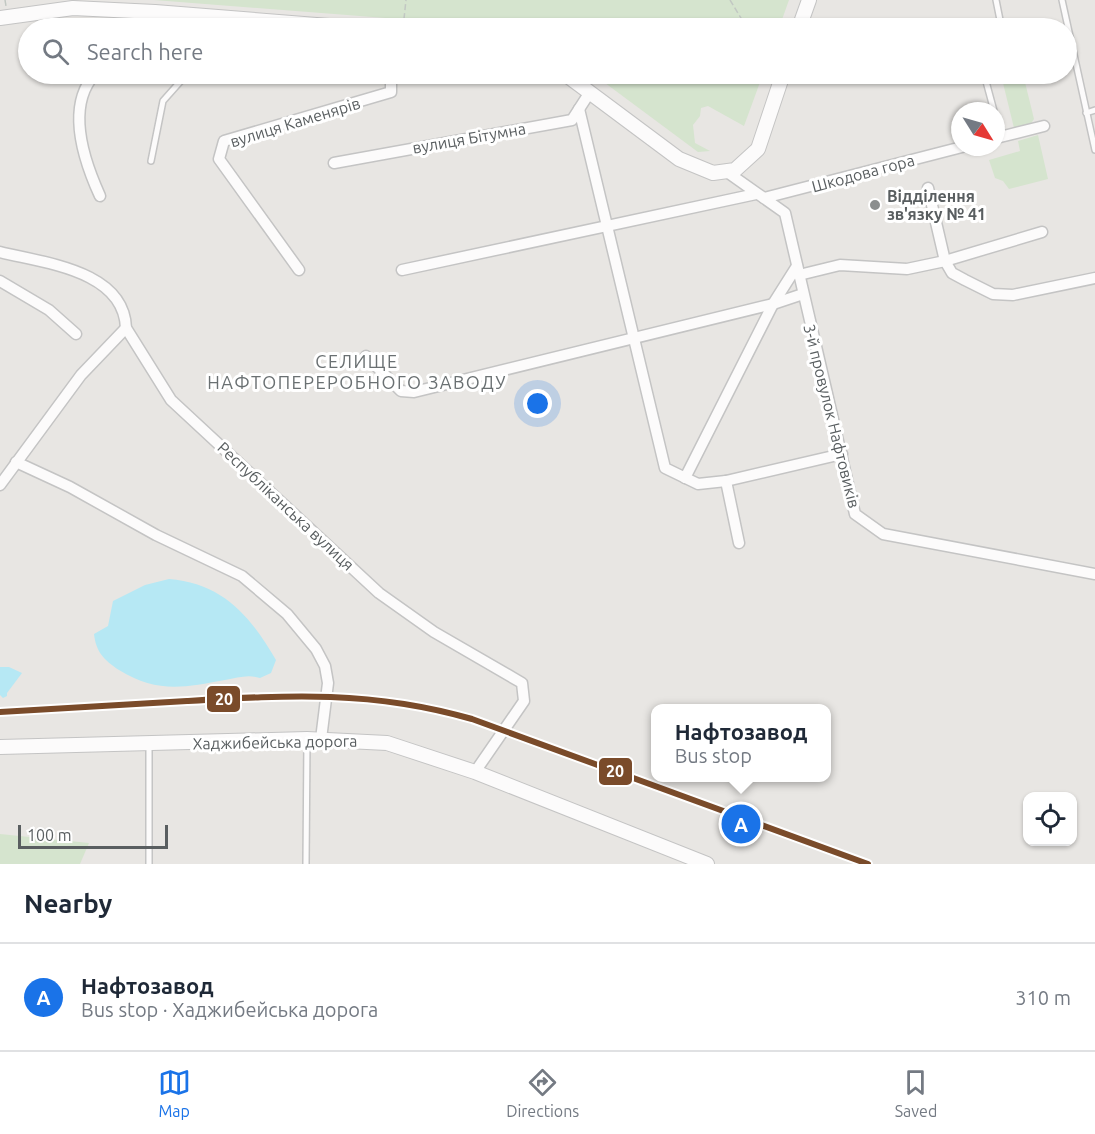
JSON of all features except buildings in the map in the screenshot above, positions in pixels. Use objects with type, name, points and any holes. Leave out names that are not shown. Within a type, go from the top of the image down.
[{"type":"street","points":[[803,18],[809,0]]},
{"type":"street","points":[[0,18],[73,8],[155,12],[201,18]]},
{"type":"street","points":[[150,18],[155,12]]},
{"type":"street","points":[[87,84],[79,117],[85,163],[100,196]]},
{"type":"street","name":"вулиця Каменярів","points":[[299,270],[219,159],[224,141],[391,93],[391,84]]},
{"type":"street","points":[[579,84],[680,159],[713,173],[727,172],[749,160],[758,149],[780,84]]},
{"type":"street","name":"вулиця Бітумна","points":[[334,163],[572,120],[591,92]]},
{"type":"street","points":[[579,109],[665,468],[698,484],[726,482],[842,454]]},
{"type":"street","points":[[1005,136],[1044,126]]},
{"type":"street","name":"Шкодова гора","points":[[402,270],[760,196],[951,150]]},
{"type":"street","name":"3-й провулок Нафтовиків","points":[[727,172],[785,213],[855,514],[883,534],[1095,574]]},
{"type":"street","points":[[928,188],[945,261],[952,273],[993,294],[1013,296],[1095,278]]},
{"type":"street","points":[[685,478],[773,304],[798,271],[840,264],[907,268],[945,261],[1042,232]]},
{"type":"street","name":"Республіканська вулиця","points":[[0,252],[70,269],[95,279],[114,297],[126,316],[126,328],[171,400],[379,593],[434,632],[522,683],[524,701],[475,772]]},
{"type":"street","points":[[0,281],[49,310],[76,334]]},
{"type":"street","points":[[366,356],[401,391],[414,392],[773,304],[803,294]]},
{"type":"street","points":[[0,485],[81,375],[126,328]]},
{"type":"street","points":[[16,462],[242,576],[287,614],[316,649],[326,666],[328,683],[321,739]]},
{"type":"street","points":[[726,482],[739,543]]},
{"type":"street","name":"Хаджибейська дорога","points":[[0,747],[307,739],[387,743],[475,772],[707,864]]},
{"type":"lane","points":[[996,0],[1000,18]]},
{"type":"lane","points":[[1062,0],[1066,18]]},
{"type":"lane","points":[[1077,71],[1095,150]]},
{"type":"lane","points":[[151,161],[163,101],[178,84]]},
{"type":"lane","points":[[987,84],[992,102]]},
{"type":"lane","points":[[1086,113],[1095,111]]},
{"type":"lane","points":[[306,864],[307,739]]},
{"type":"lane","points":[[149,744],[149,864]]},
{"type":"path","points":[[404,18],[406,0]]},
{"type":"path","points":[[730,0],[741,18]]},
{"type":"green space","points":[[154,0],[789,0],[783,18],[385,18]]},
{"type":"green space","points":[[606,84],[759,84],[744,126],[708,106],[701,108],[700,116],[693,125],[695,143],[710,151],[698,152]]},
{"type":"green space","points":[[1003,84],[1025,84],[1034,119],[1030,125],[1014,128]]},
{"type":"green space","points":[[1038,135],[1048,179],[1009,189],[1003,181],[995,178],[989,160],[1020,151],[1018,141]]},
{"type":"green space","points":[[0,834],[89,843],[80,864],[0,864]]},
{"type":"water","points":[[169,579],[205,587],[233,605],[256,630],[276,660],[271,673],[260,678],[247,676],[170,687],[132,677],[109,663],[99,651],[94,634],[108,626],[113,601],[145,585]]},
{"type":"water","points":[[0,667],[9,667],[22,673],[7,696],[3,698],[0,695]]},
{"type":"transit line","name":"20","points":[[0,712],[296,696],[400,703],[472,719],[868,864]]},
{"type":"place","name":"Відділення зв'язку № 41","points":[[875,205]]},
{"type":"place","name":"Нафтозавод","points":[[741,824]]},
{"type":"district","name":"СЕЛИЩЕ НАФТОПЕРЕРОБНОГО ЗАВОДУ","points":[[357,371]]}]
